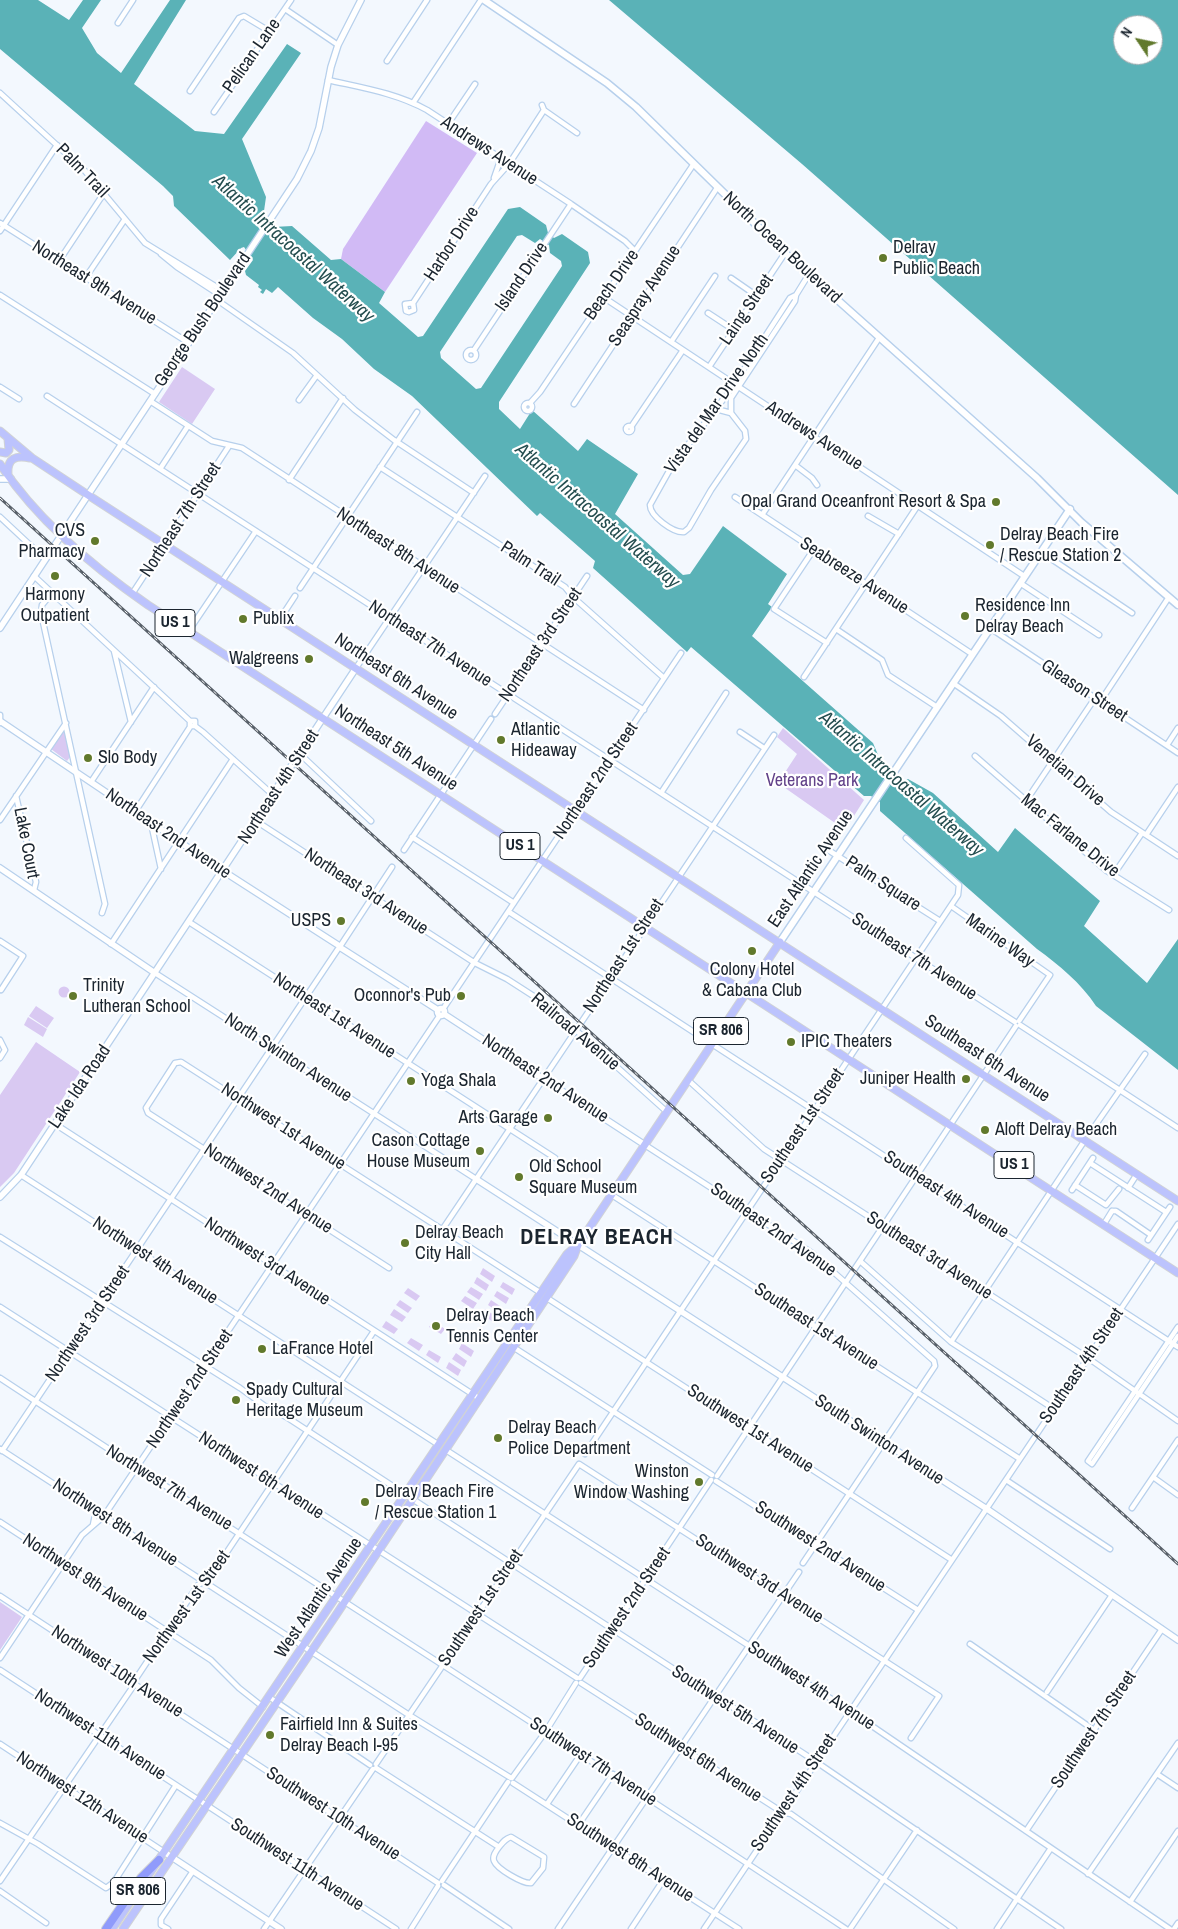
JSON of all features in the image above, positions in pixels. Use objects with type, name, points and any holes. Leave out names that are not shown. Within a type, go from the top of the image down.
[{"type":"highway","points":[[105,1929],[141,1878],[159,1860]]},
{"type":"main road","name":"North Ocean Boulevard","points":[[482,0],[607,83],[636,107],[693,165],[786,253],[1070,509],[1125,561],[1178,605]]},
{"type":"main road","name":"Northeast 6th Avenue","points":[[0,431],[32,458],[164,545],[780,942]]},
{"type":"main road","points":[[0,452],[6,453],[9,450],[8,438]]},
{"type":"main road","points":[[9,477],[8,465],[12,459],[21,456],[32,458]]},
{"type":"main road","name":"US 1","points":[[0,464],[9,477]]},
{"type":"main road","name":"Northeast 5th Avenue","points":[[9,477],[41,514],[62,534],[132,594],[746,993]]},
{"type":"main road","name":"East Atlantic Avenue","points":[[578,1245],[1070,509]]},
{"type":"main road","name":"Southeast 6th Avenue","points":[[780,942],[1178,1201]]},
{"type":"main road","name":"US 1","points":[[746,993],[1178,1272]]},
{"type":"main road","name":"SR 806","points":[[544,1296],[547,1285],[567,1254],[578,1245]]},
{"type":"main road","name":"West Atlantic Avenue","points":[[123,1929],[168,1854],[237,1751],[269,1697],[345,1601],[480,1400],[510,1346],[574,1256],[578,1245]]},
{"type":"main road","name":"West Atlantic Avenue","points":[[237,1751],[276,1702],[338,1597],[472,1396],[542,1306],[544,1296]]},
{"type":"main road","points":[[446,1450],[445,1442],[449,1430]]},
{"type":"main road","points":[[437,1464],[440,1454],[439,1445]]},
{"type":"main road","name":"West Atlantic Avenue","points":[[112,1929],[159,1860],[168,1854]]},
{"type":"street","points":[[118,23],[133,0]]},
{"type":"street","name":"Pelican Lane","points":[[214,112],[291,0]]},
{"type":"street","name":"George Bush Boulevard","points":[[0,628],[297,179],[313,146],[323,114],[328,80],[338,45],[361,0]]},
{"type":"street","points":[[387,61],[427,0]]},
{"type":"street","points":[[413,103],[482,0]]},
{"type":"street","points":[[285,9],[338,45]]},
{"type":"street","points":[[190,91],[239,18],[244,16],[270,31]]},
{"type":"street","name":"Andrews Avenue","points":[[328,80],[382,92],[413,103],[571,204],[625,240],[635,250]]},
{"type":"street","points":[[448,124],[475,84]]},
{"type":"street","name":"Palm Trail","points":[[0,93],[58,145],[104,193],[145,242],[177,267],[220,295],[397,442],[474,493]]},
{"type":"street","name":"Harbor Drive","points":[[413,303],[491,184],[509,164],[543,108],[577,133]]},
{"type":"street","points":[[0,231],[2,224],[58,145]]},
{"type":"street","name":"Harbor Drive","points":[[491,184],[501,158]]},
{"type":"street","name":"Beach Drive","points":[[530,404],[544,387],[693,165]]},
{"type":"street","name":"Seaspray Avenue","points":[[574,404],[717,188]]},
{"type":"street","points":[[59,261],[104,193]]},
{"type":"street","name":"Island Drive","points":[[474,350],[571,204]]},
{"type":"street","points":[[86,278],[125,219]]},
{"type":"street","name":"Northeast 9th Avenue","points":[[2,224],[189,343]]},
{"type":"street","name":"Laing Street","points":[[709,367],[786,253]]},
{"type":"street","name":"Vista del Mar Drive North","points":[[731,413],[745,431],[745,442],[711,490],[689,528],[684,532],[677,532],[650,510],[650,505],[684,448],[736,385],[790,298],[796,295],[809,274]]},
{"type":"street","points":[[671,342],[715,276]]},
{"type":"street","points":[[731,278],[757,296]]},
{"type":"street","points":[[0,295],[155,394]]},
{"type":"street","name":"Andrews Avenue","points":[[603,297],[1024,576]]},
{"type":"street","points":[[708,313],[734,330]]},
{"type":"street","points":[[762,515],[879,338]]},
{"type":"street","points":[[631,427],[683,350]]},
{"type":"street","points":[[299,400],[317,375]]},
{"type":"street","points":[[716,409],[731,413],[731,398],[736,385]]},
{"type":"street","points":[[0,387],[19,400]]},
{"type":"street","name":"Northeast 7th Avenue","points":[[47,396],[814,892]]},
{"type":"street","points":[[289,480],[343,398]]},
{"type":"street","name":"Northeast 8th Avenue","points":[[150,402],[212,441],[242,448],[644,710]]},
{"type":"street","points":[[300,588],[417,412]]},
{"type":"street","points":[[160,469],[188,426]]},
{"type":"street","name":"Northeast 7th Street","points":[[132,594],[229,446]]},
{"type":"street","points":[[795,466],[817,484]]},
{"type":"street","name":"Palm Trail","points":[[380,467],[566,587],[573,597],[664,678]]},
{"type":"street","name":"Northeast 4th Street","points":[[156,973],[356,668],[485,476]]},
{"type":"street","points":[[0,479],[9,477]]},
{"type":"street","name":"Seabreeze Avenue","points":[[735,497],[972,654]]},
{"type":"street","points":[[804,677],[918,506]]},
{"type":"street","points":[[868,516],[899,534]]},
{"type":"street","points":[[0,518],[46,559]]},
{"type":"street","points":[[188,632],[256,531]]},
{"type":"street","points":[[814,550],[774,609],[827,643]]},
{"type":"street","points":[[1041,552],[1132,613]]},
{"type":"street","points":[[34,576],[51,594],[154,687],[192,725],[234,759],[273,795]]},
{"type":"street","name":"Northeast 3rd Street","points":[[495,714],[587,576]]},
{"type":"street","points":[[1020,583],[1099,635]]},
{"type":"street","points":[[51,594],[42,604],[41,613],[78,774],[105,904],[102,913]]},
{"type":"street","points":[[280,619],[295,596]]},
{"type":"street","points":[[1100,702],[1169,597]]},
{"type":"street","name":"Gleason Street","points":[[990,628],[1178,753]]},
{"type":"street","points":[[836,630],[882,660],[888,676],[937,707]]},
{"type":"street","points":[[114,651],[130,722]]},
{"type":"street","name":"Northeast 2nd Street","points":[[374,1113],[681,653]]},
{"type":"street","name":"Venetian Drive","points":[[953,683],[1001,716],[1111,812],[1178,856]]},
{"type":"street","points":[[91,782],[154,687]]},
{"type":"street","points":[[661,793],[726,693]]},
{"type":"street","points":[[1026,802],[1095,698]]},
{"type":"street","points":[[0,715],[0,722]]},
{"type":"street","name":"Northeast 3rd Street","points":[[404,850],[491,719]]},
{"type":"street","name":"Northeast 2nd Avenue","points":[[0,722],[339,947],[646,1145]]},
{"type":"street","points":[[0,820],[66,723]]},
{"type":"street","points":[[135,812],[192,725]]},
{"type":"street","points":[[1167,745],[1178,728]]},
{"type":"street","points":[[740,732],[764,748]]},
{"type":"street","name":"Northeast 1st Street","points":[[476,1179],[774,734]]},
{"type":"street","points":[[300,754],[371,821]]},
{"type":"street","name":"Mac Farlane Drive","points":[[975,756],[1107,871],[1170,910]]},
{"type":"street","points":[[111,944],[234,759]]},
{"type":"street","points":[[1114,874],[1178,787]]},
{"type":"street","name":"Lake Court","points":[[16,796],[36,882],[34,890]]},
{"type":"street","name":"Northeast 3rd Avenue","points":[[256,821],[475,962]]},
{"type":"street","points":[[151,823],[161,869]]},
{"type":"street","points":[[412,837],[514,904]]},
{"type":"street","name":"Marine Way","points":[[906,838],[959,886],[959,890]]},
{"type":"street","name":"Palm Square","points":[[825,848],[940,922]]},
{"type":"street","points":[[272,1048],[392,867]]},
{"type":"street","name":"North Swinton Avenue","points":[[0,868],[111,944],[578,1245]]},
{"type":"street","name":"Southeast 1st Street","points":[[680,1311],[951,906],[959,890]]},
{"type":"street","name":"Southeast 7th Avenue","points":[[814,892],[1178,1128]]},
{"type":"street","name":"Marine Way","points":[[951,906],[1050,975]]},
{"type":"street","name":"Southeast 4th Avenue","points":[[508,912],[1122,1308],[1178,1347]]},
{"type":"street","name":"Northeast 1st Avenue","points":[[189,922],[555,1158]]},
{"type":"street","points":[[1,944],[23,956],[1,990]]},
{"type":"street","name":"Railroad Avenue","points":[[475,962],[507,979],[549,1006],[667,1112]]},
{"type":"street","name":"Lake Ida Road","points":[[0,1197],[21,1175],[156,973]]},
{"type":"street","name":"Southwest 2nd Street","points":[[411,1929],[546,1731],[1050,975]]},
{"type":"street","points":[[0,1040],[5,1046],[0,1058]]},
{"type":"street","name":"Northwest 3rd Street","points":[[1,1450],[36,1402],[272,1048]]},
{"type":"street","points":[[951,1342],[1019,1242],[1082,1138],[1089,1132],[1120,1091],[1145,1054]]},
{"type":"street","name":"Northwest 1st Avenue","points":[[146,1111],[176,1064],[181,1062],[544,1296]]},
{"type":"street","name":"Southeast 3rd Avenue","points":[[688,1080],[764,1149],[1088,1358],[1178,1421]]},
{"type":"street","name":"Northwest 2nd Avenue","points":[[146,1111],[389,1268]]},
{"type":"street","name":"Northwest 2nd Street","points":[[0,1658],[82,1535],[104,1516],[137,1468],[374,1113]]},
{"type":"street","name":"Northwest 3rd Avenue","points":[[55,1124],[480,1400]]},
{"type":"street","name":"Southeast 2nd Avenue","points":[[646,1145],[812,1253],[846,1281],[934,1361],[935,1366],[918,1393]]},
{"type":"street","points":[[1119,1189],[1106,1206],[1074,1188],[1091,1161],[1128,1188],[1166,1212]]},
{"type":"street","points":[[1128,1188],[1137,1174]]},
{"type":"street","name":"Northwest 4th Avenue","points":[[21,1175],[439,1445]]},
{"type":"street","points":[[442,1230],[476,1179]]},
{"type":"street","name":"Southeast 1st Avenue","points":[[612,1195],[1020,1459]]},
{"type":"street","points":[[1109,1204],[1112,1211]]},
{"type":"street","points":[[1148,1240],[1170,1207]]},
{"type":"street","points":[[1112,1211],[1116,1211],[1151,1235]]},
{"type":"street","points":[[1104,1224],[1112,1211]]},
{"type":"street","name":"Southeast 4th Street","points":[[986,1509],[1178,1224]]},
{"type":"street","name":"Southwest 5th Avenue","points":[[0,1237],[308,1431],[405,1496],[815,1761],[1061,1929]]},
{"type":"street","name":"South Swinton Avenue","points":[[578,1245],[986,1509],[1178,1640]]},
{"type":"street","name":"Southeast 2nd Avenue","points":[[860,1260],[951,1342],[1054,1409]]},
{"type":"street","name":"Southwest 1st Avenue","points":[[544,1296],[952,1560]]},
{"type":"street","name":"Northwest 6th Avenue","points":[[0,1307],[372,1547]]},
{"type":"street","points":[[585,1454],[680,1311]]},
{"type":"street","points":[[1137,1392],[1092,1464],[1088,1462],[1171,1342],[1178,1328]]},
{"type":"street","name":"Northwest 1st Street","points":[[0,1881],[66,1787],[198,1585],[209,1579],[374,1332]]},
{"type":"street","points":[[1171,1342],[1178,1336]]},
{"type":"street","name":"Southwest 2nd Avenue","points":[[510,1346],[918,1610]]},
{"type":"street","name":"Northwest 7th Avenue","points":[[0,1378],[338,1597]]},
{"type":"street","points":[[803,1563],[918,1393]]},
{"type":"street","points":[[1132,1508],[1178,1440]]},
{"type":"street","name":"Northwest 8th Avenue","points":[[1,1450],[308,1649]]},
{"type":"street","name":"Southwest 4th Avenue","points":[[446,1450],[850,1711],[1170,1929]]},
{"type":"street","name":"Southwest 1st Street","points":[[264,1929],[579,1464]]},
{"type":"street","name":"Southwest 3rd Avenue","points":[[579,1464],[939,1696],[911,1738]]},
{"type":"street","points":[[1153,1478],[1178,1494]]},
{"type":"street","points":[[1006,1480],[1110,1550]]},
{"type":"street","name":"Southwest 4th Street","points":[[704,1929],[986,1509]]},
{"type":"street","points":[[92,1527],[94,1510]]},
{"type":"street","name":"Northwest 9th Avenue","points":[[0,1522],[216,1664],[239,1688],[263,1707]]},
{"type":"street","name":"Southwest 6th Avenue","points":[[372,1547],[782,1812],[791,1814],[954,1929]]},
{"type":"street","points":[[558,1929],[799,1572]]},
{"type":"street","points":[[1047,1692],[1112,1595]]},
{"type":"street","name":"Northwest 10th Avenue","points":[[0,1596],[237,1751]]},
{"type":"street","name":"Southwest 7th Avenue","points":[[338,1597],[647,1796],[848,1929]]},
{"type":"street","name":"Southwest 7th Street","points":[[1026,1831],[1162,1629]]},
{"type":"street","points":[[970,1644],[1094,1730]]},
{"type":"street","name":"Southwest 8th Avenue","points":[[308,1649],[739,1929]]},
{"type":"street","name":"Northwest 11th Avenue","points":[[0,1670],[202,1803]]},
{"type":"street","points":[[269,1697],[499,1847]]},
{"type":"street","points":[[1088,1874],[1178,1743]]},
{"type":"street","name":"Northwest 12th Avenue","points":[[0,1744],[168,1854]]},
{"type":"street","name":"Southwest 10th Avenue","points":[[237,1751],[509,1929]]},
{"type":"street","points":[[547,1804],[580,1754]]},
{"type":"street","points":[[579,1824],[613,1774]]},
{"type":"street","points":[[1157,1774],[1178,1788]]},
{"type":"street","points":[[0,1823],[106,1888],[114,1882],[176,1785]]},
{"type":"street","name":"Southwest 11th Avenue","points":[[202,1803],[396,1929]]},
{"type":"street","points":[[848,1929],[917,1830]]},
{"type":"street","points":[[1130,1902],[1178,1831]]},
{"type":"street","points":[[508,1838],[517,1838],[542,1855],[545,1860],[543,1868],[534,1882],[528,1884],[522,1882],[496,1864],[494,1855],[499,1847],[508,1838]]},
{"type":"street","points":[[997,1929],[1051,1848]]},
{"type":"street","points":[[168,1854],[281,1929]]},
{"type":"street","points":[[168,1929],[162,1925],[161,1918],[193,1871]]},
{"type":"street","points":[[631,1929],[664,1879]]},
{"type":"street","points":[[0,1891],[46,1923]]},
{"type":"street","points":[[1174,1929],[1178,1923]]},
{"type":"green space","points":[[182,367],[215,389],[192,424],[159,402]]},
{"type":"green space","name":"Veterans Park","points":[[783,728],[864,800],[845,830],[778,783],[797,754],[777,737]]},
{"type":"green space","points":[[62,732],[65,733],[70,757],[67,761],[51,749]]},
{"type":"green space","points":[[64,986],[70,992],[64,998],[58,992]]},
{"type":"green space","points":[[36,1006],[54,1018],[47,1028],[29,1016]]},
{"type":"green space","points":[[28,1017],[47,1029],[43,1037],[24,1025]]},
{"type":"green space","points":[[36,1042],[80,1072],[14,1173],[0,1187],[0,1095]]},
{"type":"green space","points":[[483,1268],[495,1276],[492,1282],[480,1274]]},
{"type":"green space","points":[[477,1277],[489,1285],[486,1291],[474,1283]]},
{"type":"green space","points":[[503,1282],[515,1289],[512,1295],[500,1287]]},
{"type":"green space","points":[[471,1287],[483,1294],[479,1300],[467,1292]]},
{"type":"green space","points":[[408,1288],[420,1296],[416,1301],[404,1293]]},
{"type":"green space","points":[[497,1291],[509,1298],[506,1304],[494,1296]]},
{"type":"green space","points":[[465,1296],[477,1303],[473,1309],[461,1301]]},
{"type":"green space","points":[[400,1300],[412,1308],[408,1313],[396,1305]]},
{"type":"green space","points":[[491,1300],[503,1308],[500,1313],[488,1305]]},
{"type":"green space","points":[[394,1309],[406,1317],[402,1322],[390,1315]]},
{"type":"green space","points":[[485,1309],[497,1317],[493,1322],[482,1314]]},
{"type":"green space","points":[[386,1321],[398,1329],[394,1334],[382,1327]]},
{"type":"green space","points":[[433,1321],[445,1329],[441,1334],[429,1327]]},
{"type":"green space","points":[[411,1338],[423,1345],[419,1351],[407,1343]]},
{"type":"green space","points":[[462,1343],[474,1351],[471,1357],[459,1349]]},
{"type":"green space","points":[[429,1350],[441,1357],[438,1363],[426,1355]]},
{"type":"green space","points":[[456,1353],[467,1361],[464,1367],[452,1359]]},
{"type":"green space","points":[[449,1362],[461,1370],[458,1376],[446,1368]]},
{"type":"green space","points":[[0,1602],[22,1617],[0,1650]]},
{"type":"shaded area","points":[[426,121],[477,153],[385,292],[341,259],[343,249]]},
{"type":"water","name":"Atlantic Intracoastal Waterway","points":[[0,0],[38,0],[69,20],[83,0],[101,0],[82,28],[97,53],[121,73],[170,0],[186,0],[134,84],[195,131],[224,134],[287,44],[301,53],[242,139],[266,197],[263,218],[273,227],[292,226],[331,260],[341,259],[385,292],[379,303],[418,337],[423,336],[508,209],[520,207],[546,225],[548,233],[554,238],[562,234],[588,252],[590,263],[499,402],[499,409],[520,429],[532,410],[578,451],[587,439],[638,474],[615,514],[683,575],[690,574],[723,526],[787,574],[768,604],[772,607],[752,636],[873,743],[884,769],[902,782],[908,779],[933,793],[998,852],[1015,828],[1100,901],[1084,926],[1147,983],[1178,939],[1178,1070],[1096,1006],[1069,975],[880,811],[880,802],[871,796],[864,796],[691,647],[687,652],[593,568],[595,561],[540,513],[537,516],[412,396],[374,369],[342,339],[313,318],[278,287],[272,293],[266,289],[263,294],[260,292],[262,290],[258,287],[259,285],[246,275],[245,271],[253,260],[244,247],[230,260],[174,206],[173,196],[163,186],[0,49]],"holes":[[[522,235],[535,243],[540,239],[549,245],[550,253],[561,261],[562,266],[481,388],[476,389],[441,358],[440,352],[517,236]]]},
{"type":"water","points":[[609,0],[1178,0],[1178,495],[802,164]]},
{"type":"railway","points":[[0,498],[1178,1564]]},
{"type":"place","name":"Delray Public Beach","points":[[883,258]]},
{"type":"place","name":"Opal Grand Oceanfront Resort & Spa","points":[[996,502]]},
{"type":"place","name":"CVS Pharmacy","points":[[95,541]]},
{"type":"place","name":"Delray Beach Fire / Rescue Station 2","points":[[990,545]]},
{"type":"place","name":"Harmony Outpatient","points":[[55,576]]},
{"type":"place","name":"Residence Inn Delray Beach","points":[[965,616]]},
{"type":"place","name":"Publix","points":[[243,619]]},
{"type":"place","name":"Walgreens","points":[[309,659]]},
{"type":"place","name":"Atlantic Hideaway","points":[[501,740]]},
{"type":"place","name":"Slo Body","points":[[88,758]]},
{"type":"place","name":"USPS","points":[[341,921]]},
{"type":"place","name":"Colony Hotel & Cabana Club","points":[[752,951]]},
{"type":"place","name":"Trinity Lutheran School","points":[[73,996]]},
{"type":"place","name":"Oconnor's Pub","points":[[461,996]]},
{"type":"place","name":"IPIC Theaters","points":[[791,1042]]},
{"type":"place","name":"Juniper Health","points":[[966,1079]]},
{"type":"place","name":"Yoga Shala","points":[[411,1081]]},
{"type":"place","name":"Arts Garage","points":[[548,1118]]},
{"type":"place","name":"Aloft Delray Beach","points":[[985,1130]]},
{"type":"place","name":"Cason Cottage House Museum","points":[[480,1151]]},
{"type":"place","name":"Old School Square Museum","points":[[519,1177]]},
{"type":"place","name":"Delray Beach City Hall","points":[[405,1243]]},
{"type":"place","name":"Delray Beach Tennis Center","points":[[436,1326]]},
{"type":"place","name":"LaFrance Hotel","points":[[262,1349]]},
{"type":"place","name":"Spady Cultural Heritage Museum","points":[[236,1400]]},
{"type":"place","name":"Delray Beach Police Department","points":[[498,1438]]},
{"type":"place","name":"Winston Window Washing","points":[[699,1482]]},
{"type":"place","name":"Delray Beach Fire / Rescue Station 1","points":[[365,1502]]},
{"type":"place","name":"Fairfield Inn & Suites Delray Beach I-95","points":[[270,1735]]},
{"type":"district","name":"DELRAY BEACH","points":[[597,1238]]}]
